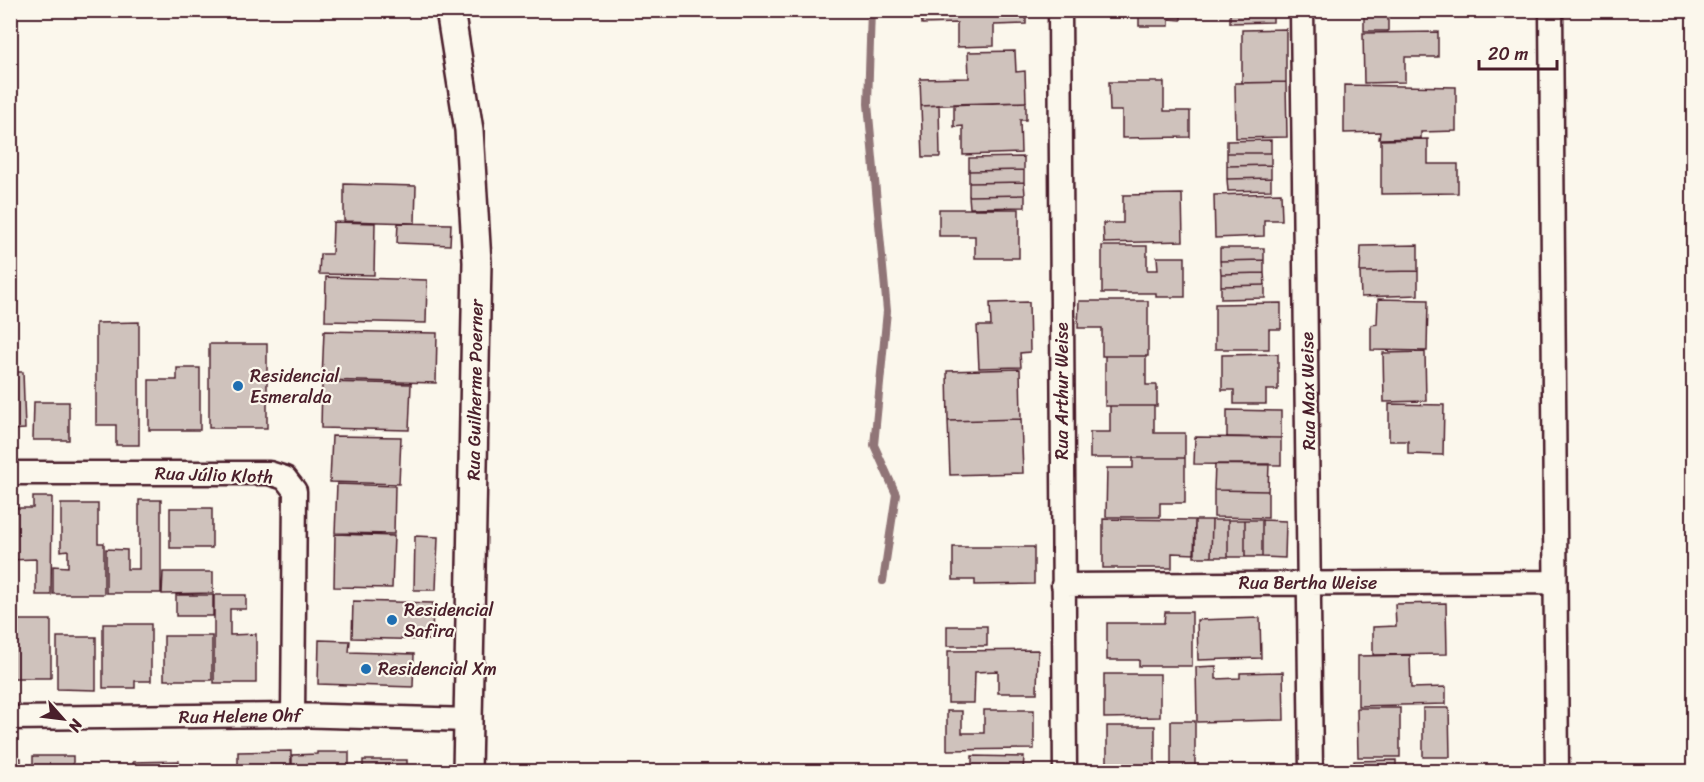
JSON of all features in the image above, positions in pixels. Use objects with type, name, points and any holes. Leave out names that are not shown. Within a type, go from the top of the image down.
[{"type":"street","name":"Rua Guilherme Poerner","points":[[450,10],[469,130],[477,262],[470,720],[467,771]]},
{"type":"street","name":"Rua Arthur Weise","points":[[1060,10],[1065,771]]},
{"type":"street","name":"Rua Max Weise","points":[[1302,10],[1311,583],[1311,771]]},
{"type":"street","points":[[1551,10],[1557,771]]},
{"type":"street","name":"Rua Júlio Kloth","points":[[10,473],[269,472],[285,478],[295,491],[293,714]]},
{"type":"street","name":"Rua Bertha Weise","points":[[1063,585],[1554,582]]},
{"type":"street","name":"Rua Helene Ohf","points":[[10,718],[293,714],[470,720]]},
{"type":"building","points":[[921,10],[1026,10],[1026,24],[994,25],[994,46],[957,47],[957,23],[922,24]]},
{"type":"building","points":[[1139,10],[1181,10],[1181,20],[1169,19],[1169,26],[1139,26]]},
{"type":"building","points":[[1230,10],[1273,10],[1273,22],[1230,23]]},
{"type":"building","points":[[1364,10],[1388,10],[1388,31],[1364,31]]},
{"type":"building","points":[[1286,29],[1286,82],[1242,83],[1242,30]]},
{"type":"building","points":[[1438,32],[1438,57],[1405,57],[1405,82],[1364,83],[1363,33]]},
{"type":"building","points":[[1015,51],[1016,72],[1025,71],[1026,102],[921,106],[920,79],[969,78],[968,52]]},
{"type":"building","points":[[1109,82],[1164,82],[1164,111],[1190,111],[1190,137],[1122,138],[1122,111],[1110,111]]},
{"type":"building","points":[[1286,82],[1287,137],[1236,138],[1235,83]]},
{"type":"building","points":[[1344,85],[1456,87],[1456,131],[1421,132],[1421,138],[1379,139],[1380,132],[1344,133]]},
{"type":"building","points":[[1026,102],[1026,120],[1020,120],[1021,153],[963,155],[963,126],[954,127],[954,104]]},
{"type":"building","points":[[939,105],[940,157],[923,157],[921,106]]},
{"type":"building","points":[[1428,139],[1428,164],[1458,164],[1458,193],[1381,194],[1381,140]]},
{"type":"building","points":[[1271,140],[1271,153],[1227,153],[1227,141]]},
{"type":"building","points":[[1227,153],[1271,153],[1271,165],[1227,166]]},
{"type":"building","points":[[1024,157],[1024,170],[969,171],[969,158]]},
{"type":"building","points":[[1271,165],[1271,178],[1227,179],[1227,166]]},
{"type":"building","points":[[1024,170],[1024,182],[969,183],[969,171]]},
{"type":"building","points":[[1271,178],[1271,190],[1228,191],[1227,179]]},
{"type":"building","points":[[1024,182],[1025,195],[969,196],[969,183]]},
{"type":"building","points":[[344,184],[416,186],[415,223],[344,221]]},
{"type":"building","points":[[1281,193],[1282,220],[1264,220],[1264,236],[1215,238],[1214,195]]},
{"type":"building","points":[[1182,194],[1183,241],[1104,243],[1103,223],[1123,223],[1123,195]]},
{"type":"building","points":[[1025,195],[1025,207],[970,208],[969,196]]},
{"type":"building","points":[[939,209],[1019,209],[1019,258],[975,258],[975,236],[939,236]]},
{"type":"building","points":[[333,222],[375,223],[374,275],[319,274],[320,254],[332,254]]},
{"type":"building","points":[[398,223],[451,224],[450,245],[397,243]]},
{"type":"building","points":[[1418,245],[1418,271],[1360,272],[1361,246]]},
{"type":"building","points":[[1102,246],[1147,246],[1147,270],[1158,270],[1157,257],[1185,257],[1185,297],[1156,297],[1156,293],[1102,293]]},
{"type":"building","points":[[1220,248],[1264,248],[1264,260],[1220,261]]},
{"type":"building","points":[[1264,260],[1264,273],[1221,274],[1220,261]]},
{"type":"building","points":[[1418,271],[1418,295],[1361,297],[1360,272]]},
{"type":"building","points":[[1264,273],[1265,285],[1221,286],[1221,274]]},
{"type":"building","points":[[326,277],[427,280],[426,323],[325,321]]},
{"type":"building","points":[[1265,285],[1265,298],[1221,299],[1221,286]]},
{"type":"building","points":[[1378,299],[1428,300],[1427,351],[1371,350],[1371,325],[1377,324]]},
{"type":"building","points":[[1079,301],[1148,301],[1148,356],[1102,356],[1102,328],[1078,328]]},
{"type":"building","points":[[1029,302],[1030,352],[1020,353],[1021,367],[979,368],[977,326],[991,326],[990,303]]},
{"type":"building","points":[[1281,303],[1281,329],[1269,329],[1269,349],[1215,349],[1215,304]]},
{"type":"building","points":[[139,322],[139,445],[116,445],[116,425],[96,425],[96,323]]},
{"type":"building","points":[[324,331],[437,333],[436,383],[322,380]]},
{"type":"building","name":"Residencial Esmeralda","points":[[209,344],[267,344],[267,428],[209,428]]},
{"type":"building","points":[[1425,352],[1426,401],[1384,402],[1383,353]]},
{"type":"building","points":[[1278,354],[1278,390],[1266,390],[1266,404],[1234,404],[1234,390],[1222,390],[1222,355]]},
{"type":"building","points":[[1105,356],[1146,356],[1146,385],[1157,385],[1157,406],[1105,406]]},
{"type":"building","points":[[177,368],[200,368],[200,430],[149,430],[149,380],[177,380]]},
{"type":"building","points":[[1020,369],[1021,419],[948,421],[947,371]]},
{"type":"building","points":[[10,372],[23,372],[25,429],[10,430]]},
{"type":"building","points":[[322,382],[411,384],[409,430],[321,428]]},
{"type":"building","points":[[34,402],[69,402],[69,440],[33,440]]},
{"type":"building","points":[[1389,404],[1444,405],[1443,455],[1408,454],[1408,441],[1389,441]]},
{"type":"building","points":[[1110,406],[1154,406],[1154,433],[1185,433],[1185,458],[1090,458],[1090,432],[1110,432]]},
{"type":"building","points":[[1227,410],[1281,411],[1281,438],[1227,437]]},
{"type":"building","points":[[1021,419],[1023,473],[950,475],[948,421]]},
{"type":"building","points":[[332,436],[401,437],[399,484],[330,482]]},
{"type":"building","points":[[1195,437],[1281,438],[1281,465],[1194,464]]},
{"type":"building","points":[[1133,458],[1185,458],[1185,503],[1160,503],[1160,517],[1106,517],[1107,468],[1133,468]]},
{"type":"building","points":[[1215,464],[1269,464],[1268,491],[1214,490]]},
{"type":"building","points":[[337,484],[395,486],[394,534],[335,533]]},
{"type":"building","points":[[1214,490],[1268,491],[1268,518],[1214,517]]},
{"type":"building","points":[[33,497],[52,497],[51,595],[36,595],[36,559],[10,560],[10,508],[33,508]]},
{"type":"building","points":[[139,500],[161,500],[161,593],[106,593],[106,549],[127,550],[127,569],[139,569]]},
{"type":"building","points":[[61,504],[98,504],[98,543],[104,543],[104,594],[53,594],[53,566],[68,567],[68,550],[61,551]]},
{"type":"building","points":[[170,508],[212,508],[212,548],[170,548]]},
{"type":"building","points":[[1103,519],[1195,520],[1195,554],[1172,553],[1172,568],[1103,568]]},
{"type":"building","points":[[1195,520],[1212,520],[1211,557],[1194,557]]},
{"type":"building","points":[[1212,520],[1228,520],[1228,557],[1211,557]]},
{"type":"building","points":[[1228,520],[1245,520],[1245,557],[1228,557]]},
{"type":"building","points":[[1245,520],[1262,520],[1262,557],[1245,557]]},
{"type":"building","points":[[1262,520],[1286,521],[1285,558],[1262,557]]},
{"type":"building","points":[[335,534],[394,536],[392,588],[334,587]]},
{"type":"building","points":[[415,536],[438,537],[436,590],[414,590]]},
{"type":"building","points":[[953,547],[1034,547],[1034,584],[975,585],[975,580],[953,580]]},
{"type":"building","points":[[163,572],[213,572],[213,593],[162,594]]},
{"type":"building","points":[[176,595],[213,595],[213,616],[176,616]]},
{"type":"building","points":[[214,595],[246,595],[246,609],[230,609],[230,635],[256,634],[256,683],[214,683]]},
{"type":"building","name":"Residencial Safira","points":[[353,601],[433,603],[432,640],[352,638]]},
{"type":"building","points":[[1446,603],[1447,654],[1373,655],[1373,627],[1396,626],[1395,604]]},
{"type":"building","points":[[1165,612],[1192,612],[1192,666],[1139,666],[1139,660],[1107,660],[1107,623],[1164,623]]},
{"type":"building","points":[[1260,618],[1261,658],[1198,660],[1197,620]]},
{"type":"building","points":[[10,620],[51,620],[51,678],[10,678]]},
{"type":"building","points":[[103,624],[151,624],[151,681],[135,681],[135,688],[103,688]]},
{"type":"building","points":[[947,626],[987,626],[987,646],[947,646]]},
{"type":"building","points":[[164,636],[212,636],[212,680],[164,680]]},
{"type":"building","points":[[57,637],[96,637],[96,690],[57,689]]},
{"type":"building","name":"Residencial Xm","points":[[319,640],[350,641],[349,652],[414,654],[413,687],[318,684]]},
{"type":"building","points":[[1038,650],[1037,693],[998,693],[998,671],[975,672],[974,703],[948,703],[948,651]]},
{"type":"building","points":[[1410,655],[1411,688],[1446,687],[1446,704],[1358,706],[1358,656]]},
{"type":"building","points":[[1216,666],[1216,679],[1240,678],[1240,673],[1283,672],[1284,720],[1197,722],[1196,667]]},
{"type":"building","points":[[1104,674],[1160,674],[1160,717],[1104,718]]},
{"type":"building","points":[[1357,708],[1400,708],[1400,757],[1358,757]]},
{"type":"building","points":[[1423,708],[1449,708],[1450,757],[1423,757]]},
{"type":"building","points":[[984,710],[1034,710],[1034,749],[947,750],[947,711],[962,711],[962,733],[984,733]]},
{"type":"building","points":[[1171,721],[1195,721],[1195,772],[1171,772]]},
{"type":"building","points":[[1107,726],[1155,726],[1155,768],[1107,768]]},
{"type":"building","points":[[291,751],[291,772],[238,772],[238,752]]},
{"type":"building","points":[[317,752],[349,752],[349,772],[292,772],[292,755],[317,754]]},
{"type":"building","points":[[33,756],[73,756],[73,772],[33,772]]},
{"type":"building","points":[[972,756],[1024,757],[1023,770],[1044,772],[972,772]]},
{"type":"building","points":[[10,758],[21,758],[21,772],[10,772]]},
{"type":"building","points":[[363,760],[407,760],[407,772],[363,772]]},
{"type":"building","points":[[1396,760],[1396,772],[1354,772],[1354,761]]},
{"type":"building","points":[[179,761],[179,772],[134,772],[133,762]]},
{"type":"building","points":[[182,766],[227,766],[227,772],[182,772]]},
{"type":"waterway","points":[[871,10],[868,104],[887,311],[874,445],[896,494],[883,581]]},
{"type":"place","name":"Residencial Esmeralda","points":[[238,386]]},
{"type":"place","name":"Residencial Safira","points":[[392,620]]},
{"type":"place","name":"Residencial Xm","points":[[366,669]]}]
